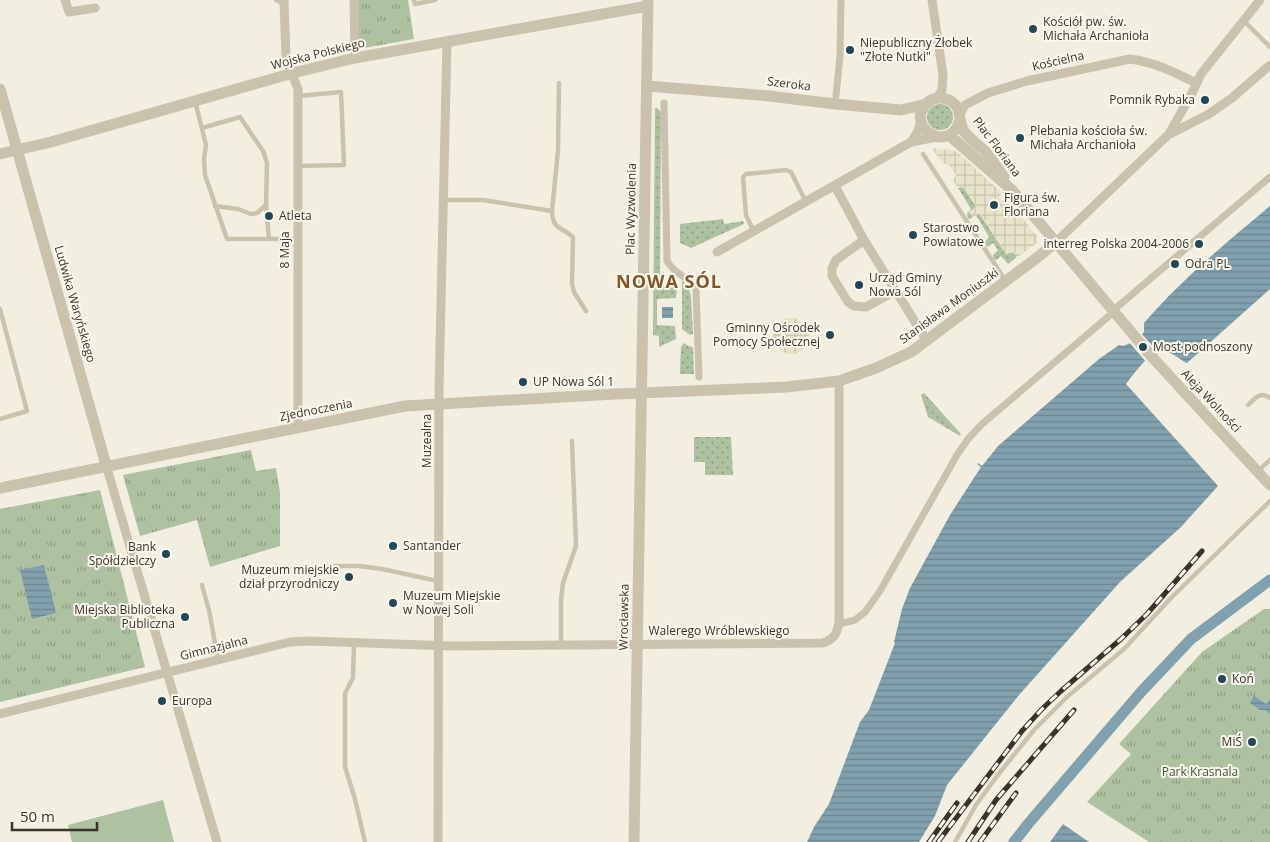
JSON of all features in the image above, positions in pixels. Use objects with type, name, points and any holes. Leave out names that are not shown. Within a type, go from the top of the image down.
[{"type":"street","points":[[65,0],[69,12],[95,8]]},
{"type":"street","points":[[354,0],[355,58]]},
{"type":"street","points":[[836,96],[840,56],[841,0]]},
{"type":"street","points":[[911,142],[917,133],[921,114],[926,104],[937,98],[942,90],[943,75],[932,0]]},
{"type":"street","points":[[1056,242],[1169,134],[1201,74],[1260,0]]},
{"type":"street","name":"8 Maja","points":[[281,1],[284,49],[298,89],[298,427]]},
{"type":"street","name":"Wojska Polskiego","points":[[0,154],[293,73],[355,58],[648,3]]},
{"type":"street","name":"Plac Wyzwolenia","points":[[641,393],[648,3]]},
{"type":"street","name":"Muzealna","points":[[438,842],[438,581],[447,41]]},
{"type":"street","name":"Kościelna","points":[[960,117],[965,105],[988,93],[1027,81],[1130,59],[1146,61],[1196,83]]},
{"type":"street","points":[[1169,134],[1209,114],[1232,98],[1270,65]]},
{"type":"street","name":"Szeroka","points":[[647,86],[769,96],[901,110],[926,104]]},
{"type":"street","name":"Ludwika Waryńskiego","points":[[0,89],[106,465]]},
{"type":"street","points":[[717,252],[911,142],[949,135],[954,131],[960,117],[958,108],[949,100],[937,98]]},
{"type":"street","points":[[664,103],[668,261],[672,270],[688,279],[696,290],[699,377]]},
{"type":"street","name":"Plac Floriana","points":[[960,117],[964,131],[986,153],[1012,190],[1056,242]]},
{"type":"street","points":[[921,121],[926,131],[937,137]]},
{"type":"street","name":"Plac Floriana","points":[[949,135],[1012,190]]},
{"type":"street","points":[[1116,308],[1270,177]]},
{"type":"street","points":[[835,186],[864,240],[927,341]]},
{"type":"street","points":[[864,240],[836,260],[833,264],[832,276],[848,302],[854,306],[866,307],[895,291]]},
{"type":"street","name":"Stanisława Moniuszki","points":[[641,393],[787,387],[839,381],[901,358],[927,341],[1056,242]]},
{"type":"street","name":"Aleja Wolności","points":[[1056,242],[1135,338],[1270,485]]},
{"type":"street","points":[[839,381],[839,624],[855,620],[865,612],[880,591],[957,455],[968,439],[982,424],[1109,316]]},
{"type":"street","name":"Zjednoczenia","points":[[0,488],[106,465],[405,406],[641,393]]},
{"type":"street","name":"Wrocławska","points":[[634,842],[641,393]]},
{"type":"street","points":[[106,465],[217,842]]},
{"type":"street","name":"Walerego Wróblewskiego","points":[[438,645],[823,643],[832,640],[839,624]]},
{"type":"street","name":"Gimnazjalna","points":[[0,714],[290,642],[438,645]]},
{"type":"lane","points":[[414,0],[415,4],[435,0]]},
{"type":"lane","points":[[1244,21],[1270,47]]},
{"type":"lane","points":[[559,83],[558,150],[552,221],[558,228],[573,237],[572,284],[574,292],[586,311]]},
{"type":"lane","points":[[298,96],[341,92],[344,165],[298,166]]},
{"type":"lane","points":[[195,100],[206,145],[204,159],[205,175],[227,239],[298,239]]},
{"type":"lane","points":[[202,128],[240,117],[263,151],[267,162],[266,205],[269,239]]},
{"type":"lane","points":[[923,154],[1005,282]]},
{"type":"lane","points":[[754,232],[746,215],[743,177],[746,174],[786,170],[791,172],[806,202]]},
{"type":"lane","points":[[443,200],[482,200],[552,210]]},
{"type":"lane","points":[[215,206],[238,209],[251,214],[266,205]]},
{"type":"lane","points":[[0,309],[27,411],[0,419]]},
{"type":"lane","points":[[1248,405],[1259,395],[1265,394],[1270,398]]},
{"type":"lane","points":[[561,645],[563,584],[576,546],[572,441]]},
{"type":"lane","points":[[1257,472],[1270,460]]},
{"type":"lane","points":[[956,842],[976,805],[1034,730],[1066,697],[1124,649],[1171,598],[1270,501]]},
{"type":"lane","points":[[324,566],[359,566],[438,581]]},
{"type":"lane","points":[[202,585],[218,660]]},
{"type":"lane","points":[[354,642],[353,678],[345,693],[345,767],[365,842]]},
{"type":"green space","points":[[358,0],[408,0],[414,39],[359,49]]},
{"type":"green space","points":[[940,104],[949,108],[953,117],[949,126],[940,130],[931,126],[927,117],[931,108]]},
{"type":"green space","points":[[655,108],[661,112],[660,287],[677,288],[676,298],[657,299],[657,325],[675,326],[676,339],[659,347],[659,336],[653,335]]},
{"type":"green space","points":[[962,187],[976,207],[970,212],[973,217],[970,219],[967,214],[971,209],[958,188]]},
{"type":"green space","points":[[979,213],[1006,254],[1012,252],[1016,255],[1016,258],[1008,264],[1001,256],[996,260],[994,259],[993,255],[998,250],[993,243],[988,247],[984,243],[989,237],[976,215]]},
{"type":"green space","points":[[723,219],[724,224],[743,221],[744,224],[691,248],[680,243],[680,224]]},
{"type":"green space","points":[[682,282],[688,283],[691,297],[693,334],[690,335],[682,329]]},
{"type":"green space","points":[[684,343],[693,348],[694,374],[680,374],[681,347]]},
{"type":"green space","points":[[924,393],[961,434],[960,436],[928,417],[921,395]]},
{"type":"green space","points":[[694,437],[731,437],[733,475],[705,475],[705,462],[694,462]]},
{"type":"green space","points":[[251,450],[256,471],[276,468],[280,492],[280,546],[210,567],[197,520],[140,536],[123,475]]},
{"type":"green space","points":[[100,490],[145,667],[0,702],[0,509]]},
{"type":"green space","name":"Park Krasnala","points":[[1264,609],[1270,609],[1270,842],[1149,842],[1087,802],[1131,754],[1119,744],[1202,652]]},
{"type":"green space","points":[[163,800],[174,842],[72,842],[68,825]]},
{"type":"shaded area","points":[[932,148],[956,151],[1002,193],[999,197],[1006,205],[1010,203],[1037,236],[1037,243],[1016,258],[1014,252],[1006,254],[980,213],[973,217],[969,212],[976,207],[965,190],[962,187],[958,188],[953,181],[956,175],[949,165],[942,163]]},
{"type":"shaded area","points":[[791,318],[803,324],[809,336],[803,348],[791,354],[779,348],[773,336],[779,324]]},
{"type":"water","points":[[1270,206],[1270,289],[1187,363],[1166,351],[1158,351],[1153,353],[1143,363],[1126,384],[1218,486],[1181,527],[1120,582],[1019,695],[947,785],[935,816],[919,842],[807,842],[829,804],[860,722],[869,710],[895,643],[902,609],[910,588],[950,515],[981,467],[977,464],[982,466],[998,446],[1099,359],[1119,345],[1123,346],[1136,341],[1144,332],[1144,323],[1174,291]]},
{"type":"water","points":[[662,307],[673,307],[673,318],[662,318]]},
{"type":"water","points":[[44,565],[56,613],[32,619],[20,570]]},
{"type":"water","points":[[1254,696],[1266,704],[1270,700],[1270,714],[1266,710],[1260,710],[1250,703]]},
{"type":"water","points":[[1063,824],[1089,842],[1050,842]]},
{"type":"pier","name":"Most podnoszony","points":[[1141,333],[1158,352],[1146,362],[1129,342]]},
{"type":"waterway","points":[[1014,842],[1141,692],[1191,639],[1270,580]]},
{"type":"railway","points":[[938,842],[1022,731],[1061,691],[1147,614],[1202,551]]},
{"type":"railway","points":[[968,842],[996,800],[1074,710]]},
{"type":"railway","points":[[980,842],[1016,793]]},
{"type":"railway","points":[[929,842],[957,803]]},
{"type":"place","name":"Kościół pw. św. Michała Archanioła","points":[[1033,29]]},
{"type":"place","name":"Niepubliczny Żłobek \"Złote Nutki\"","points":[[850,50]]},
{"type":"place","name":"Pomnik Rybaka","points":[[1205,100]]},
{"type":"place","name":"Plebania kościoła św. Michała Archanioła","points":[[1020,138]]},
{"type":"place","name":"Figura św. Floriana","points":[[994,205]]},
{"type":"place","name":"Atleta","points":[[269,216]]},
{"type":"place","name":"Starostwo Powiatowe","points":[[913,235]]},
{"type":"place","name":"interreg Polska 2004-2006","points":[[1199,244]]},
{"type":"place","name":"Odra PL","points":[[1175,264]]},
{"type":"place","name":"Urząd Gminy Nowa Sól","points":[[859,285]]},
{"type":"place","name":"Gminny Ośrodek Pomocy Społecznej","points":[[830,335]]},
{"type":"place","name":"Most podnoszony","points":[[1143,347]]},
{"type":"place","name":"UP Nowa Sól 1","points":[[523,382]]},
{"type":"place","name":"Santander","points":[[393,546]]},
{"type":"place","name":"Bank Spółdzielczy","points":[[166,554]]},
{"type":"place","name":"Muzeum miejskie dział przyrodniczy","points":[[349,577]]},
{"type":"place","name":"Muzeum Miejskie w Nowej Soli","points":[[393,603]]},
{"type":"place","name":"Miejska Biblioteka Publiczna","points":[[185,617]]},
{"type":"place","name":"Koń","points":[[1222,679]]},
{"type":"place","name":"Europa","points":[[162,701]]},
{"type":"place","name":"MiŚ","points":[[1252,742]]},
{"type":"district","name":"NOWA SÓL","points":[[669,282]]}]
